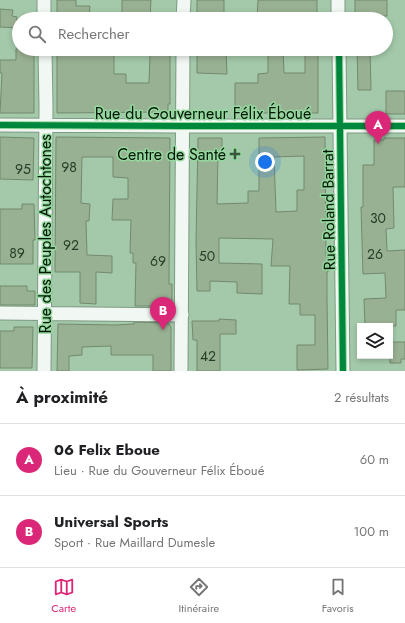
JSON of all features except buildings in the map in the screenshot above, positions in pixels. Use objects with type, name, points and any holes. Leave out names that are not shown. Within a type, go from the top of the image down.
[{"type":"street","points":[[44,0],[44,12]]},
{"type":"street","points":[[183,12],[184,0]]},
{"type":"street","points":[[338,0],[338,12]]},
{"type":"street","name":"Rue des Peuples Autochtones","points":[[44,371],[45,56]]},
{"type":"street","points":[[181,371],[181,126],[183,56]]},
{"type":"street","name":"Rue Roland Barrat","points":[[339,56],[343,371]]},
{"type":"street","name":"Rue du Gouverneur Félix Éboué","points":[[0,124],[46,126],[405,126]]},
{"type":"street","points":[[0,313],[182,315]]},
{"type":"cycle path","points":[[339,56],[343,371]]},
{"type":"cycle path","points":[[0,125],[405,126]]},
{"type":"place","name":"06 Felix Eboue","points":[[378,144]]},
{"type":"place","name":"Centre de Santé","points":[[235,154]]},
{"type":"place","name":"Universal Sports","points":[[163,330]]}]
